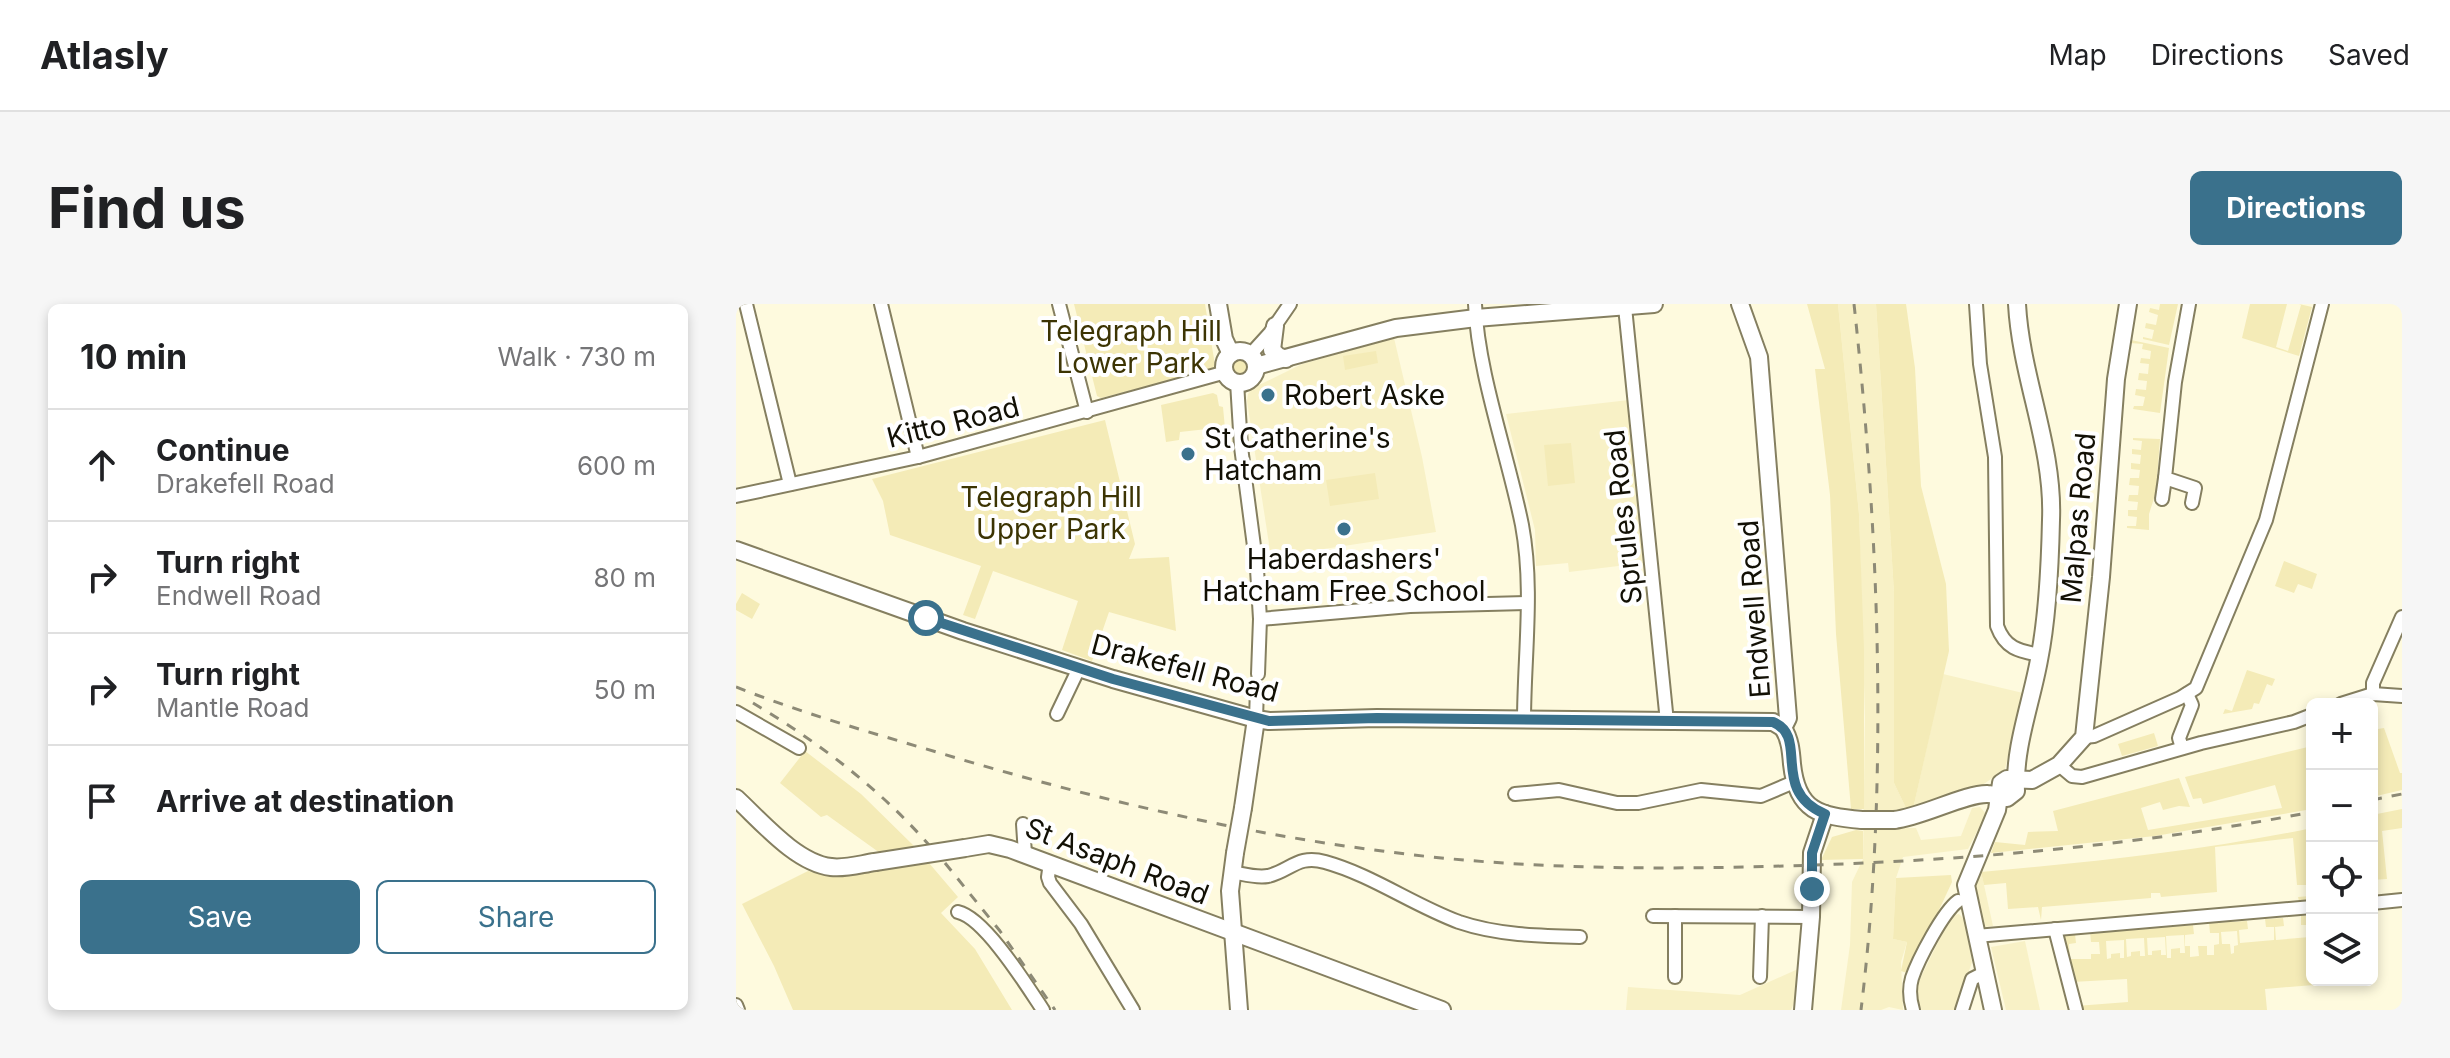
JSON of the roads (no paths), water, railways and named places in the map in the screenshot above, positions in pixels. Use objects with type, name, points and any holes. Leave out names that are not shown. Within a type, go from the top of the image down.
[{"type":"street","points":[[746,304],[790,484]]},
{"type":"street","points":[[881,304],[918,457]]},
{"type":"street","points":[[1059,304],[1087,412]]},
{"type":"street","points":[[1218,304],[1224,339],[1231,354]]},
{"type":"street","points":[[1231,377],[1249,380],[1254,376],[1253,360],[1290,304]]},
{"type":"street","points":[[1258,674],[1260,619],[1240,434],[1226,362],[1231,354],[1236,352],[1253,360],[1286,359],[1396,328],[1476,311],[1654,304]]},
{"type":"street","name":"Endwell Road","points":[[1740,304],[1759,357],[1788,718],[1783,728],[1789,739],[1794,782]]},
{"type":"street","points":[[1976,304],[1980,364],[1995,457],[1994,614],[2001,637],[2007,645],[2018,651],[2040,655]]},
{"type":"street","points":[[1515,794],[1559,790],[1617,803],[1638,803],[1701,790],[1761,796],[1794,782],[1799,796],[1809,807],[1825,814],[1862,820],[1894,820],[1909,819],[1987,794],[2007,798],[2016,791],[2016,756],[2040,655],[2052,517],[2050,481],[2025,367],[2017,304]]},
{"type":"street","name":"Malpas Road","points":[[2084,737],[2116,379],[2128,304]]},
{"type":"street","points":[[2162,499],[2173,395],[2189,304]]},
{"type":"street","points":[[2015,779],[2032,780],[2059,765],[2084,737],[2094,736],[2196,688],[2266,520],[2322,304]]},
{"type":"street","name":"Sprules Road","points":[[1625,307],[1667,722]]},
{"type":"street","points":[[1476,311],[1484,361],[1522,528],[1527,603],[1524,721]]},
{"type":"street","points":[[1275,326],[1272,350],[1286,359]]},
{"type":"street","name":"Kitto Road","points":[[736,496],[918,457],[1207,378],[1231,377]]},
{"type":"street","points":[[2165,478],[2195,488],[2192,503]]},
{"type":"street","name":"Drakefell Road","points":[[736,550],[963,631],[1256,719],[1773,722],[1783,728]]},
{"type":"street","points":[[1260,619],[1410,606],[1527,603]]},
{"type":"street","points":[[2373,694],[2373,683],[2402,617]]},
{"type":"street","points":[[1057,714],[1079,668]]},
{"type":"street","points":[[1239,1010],[1230,891],[1256,719],[1257,688]]},
{"type":"street","points":[[2182,748],[2179,738],[2192,705],[2187,694]]},
{"type":"street","points":[[2360,698],[2373,694],[2402,696]]},
{"type":"street","points":[[736,712],[799,748]]},
{"type":"street","points":[[2059,765],[2072,776],[2082,777],[2255,729],[2294,722],[2306,716]]},
{"type":"street","points":[[1993,1010],[1966,885],[1997,810],[1998,797]]},
{"type":"street","name":"St Asaph Road","points":[[736,798],[784,842],[811,861],[833,867],[997,845],[1442,1010]]},
{"type":"street","points":[[1803,1010],[1811,917],[1812,853],[1825,814]]},
{"type":"street","points":[[1023,824],[1025,854]]},
{"type":"street","points":[[1232,872],[1267,876],[1296,862],[1316,860],[1354,873],[1406,899],[1475,927],[1508,933],[1580,937]]},
{"type":"street","points":[[1050,863],[1050,883],[1081,924],[1133,1010]]},
{"type":"street","points":[[2378,902],[2402,900]]},
{"type":"street","points":[[1913,1010],[1910,990],[1913,976],[1946,912],[1958,901]]},
{"type":"street","points":[[1976,936],[2306,908]]},
{"type":"street","points":[[958,912],[968,915],[994,941],[1043,1010]]},
{"type":"street","points":[[1653,916],[1811,917]]},
{"type":"street","points":[[1675,916],[1675,977]]},
{"type":"street","points":[[1760,977],[1762,916]]},
{"type":"street","points":[[2055,929],[2076,1010]]},
{"type":"street","points":[[1962,1010],[1972,979],[1984,973]]},
{"type":"railway","points":[[1854,304],[1875,568],[1878,746],[1870,923],[1861,1010]]},
{"type":"railway","points":[[736,687],[813,715],[943,754],[1161,812],[1326,843],[1482,862],[1683,868],[1917,860],[2115,843],[2306,813]]},
{"type":"railway","points":[[753,703],[847,767],[890,804],[929,845]]},
{"type":"railway","points":[[2378,799],[2402,794]]},
{"type":"railway","points":[[945,863],[1000,931],[1055,1010]]},
{"type":"place","name":"Robert Aske","points":[[1268,395]]},
{"type":"place","name":"St Catherine's Hatcham","points":[[1188,454]]},
{"type":"place","name":"Haberdashers' Hatcham Free School","points":[[1344,529]]},
{"type":"park label","name":"Telegraph Hill Lower Park","points":[[1131,347]]},
{"type":"park label","name":"Telegraph Hill Upper Park","points":[[1051,513]]}]
